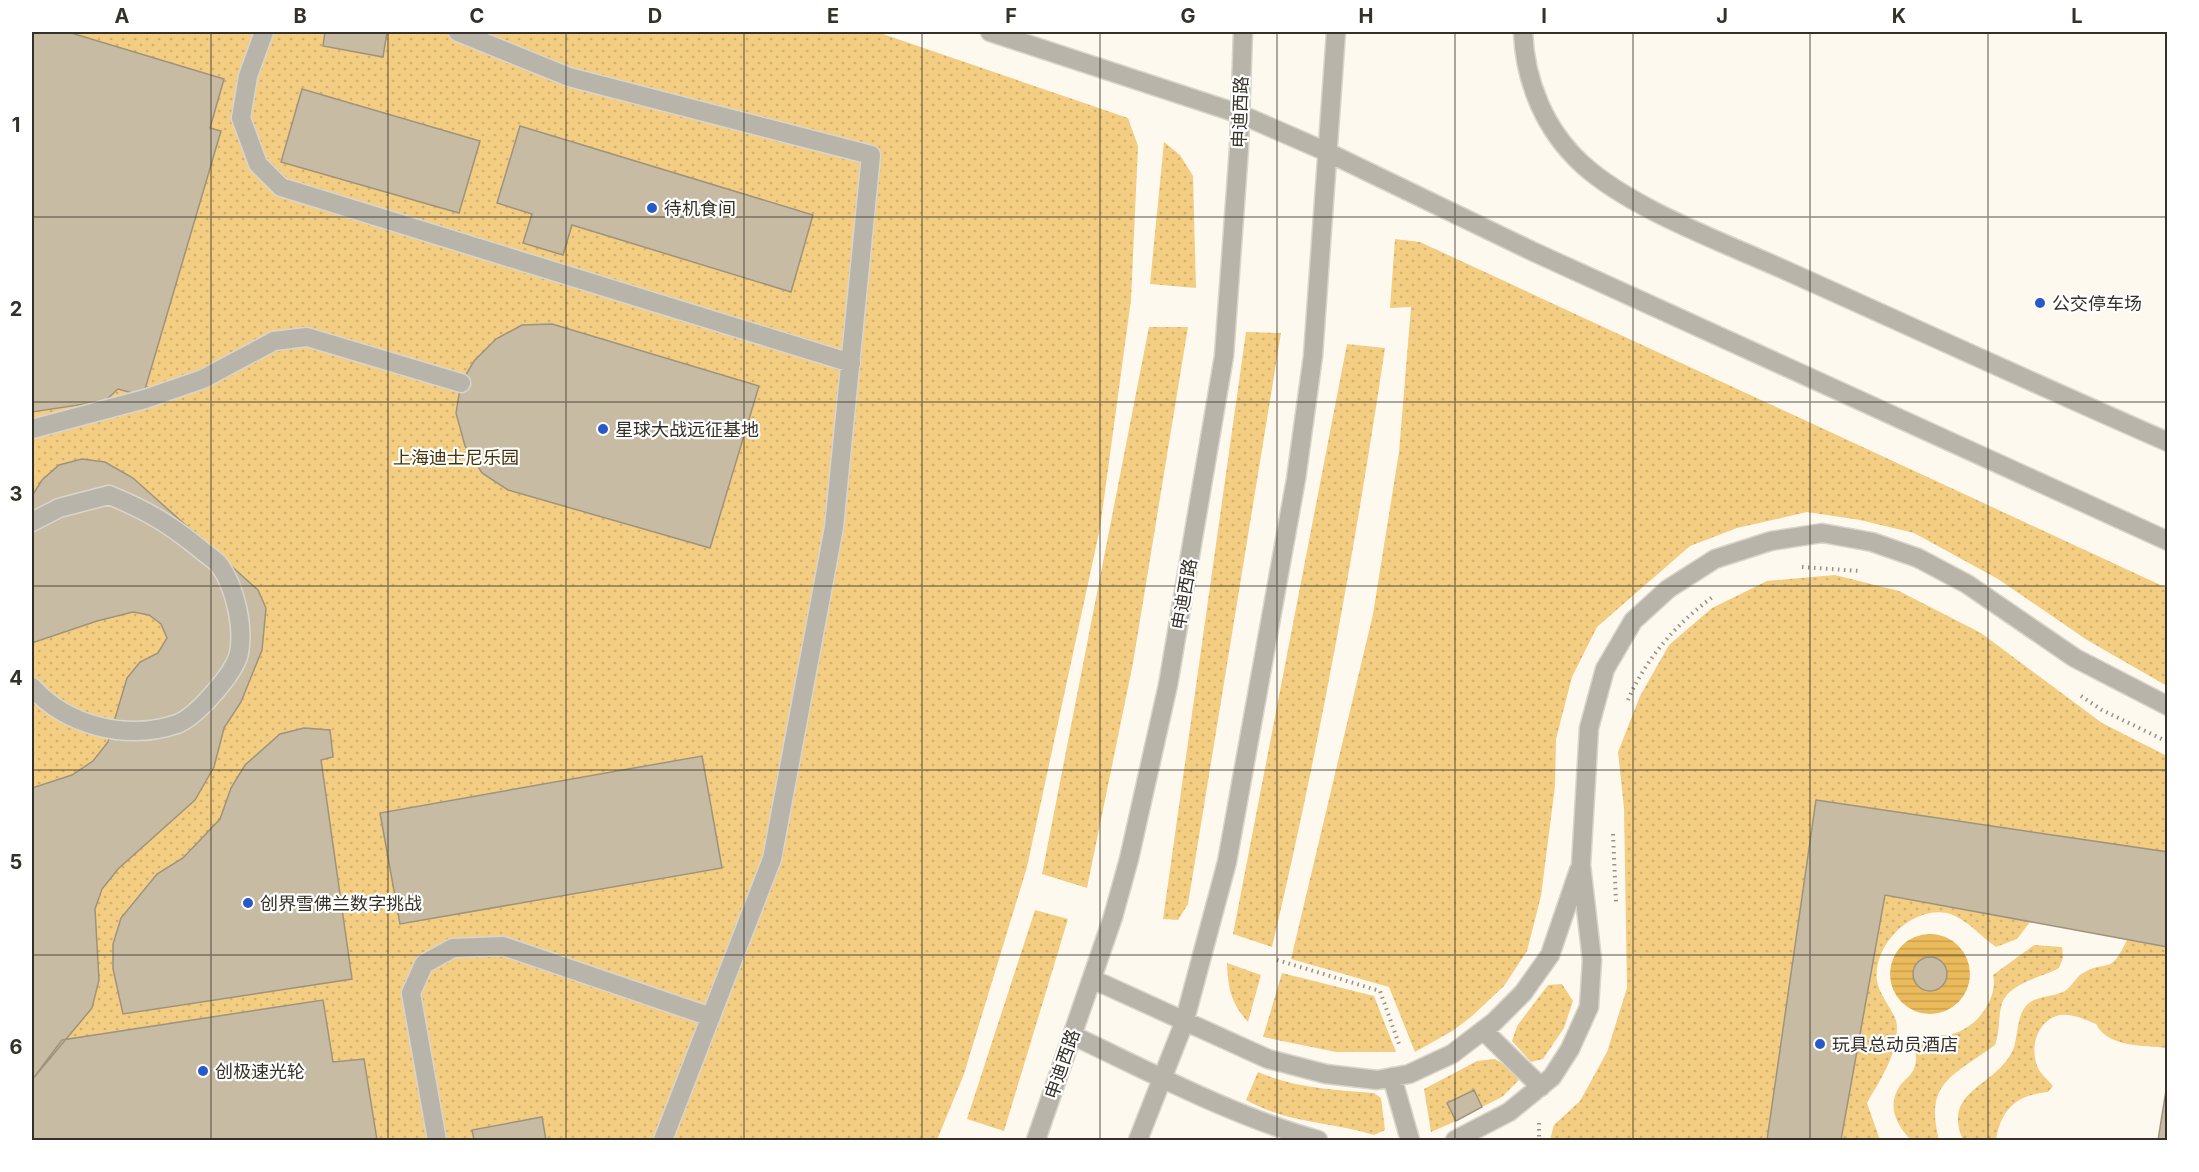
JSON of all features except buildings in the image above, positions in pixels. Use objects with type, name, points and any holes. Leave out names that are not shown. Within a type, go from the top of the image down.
[{"type":"street","points":[[264,32],[248,76],[241,118],[258,164],[281,187],[851,363]]},
{"type":"street","points":[[458,32],[569,77],[871,155],[834,527],[772,860],[663,1140]]},
{"type":"street","points":[[990,32],[1240,114],[1327,152],[1534,252],[2168,541]]},
{"type":"street","name":"申迪西路","points":[[1036,1140],[1092,979],[1132,848],[1168,685],[1224,356],[1240,114],[1243,32]]},
{"type":"street","points":[[1138,1140],[1184,1023],[1227,862],[1296,479],[1313,356],[1335,32]]},
{"type":"street","points":[[1523,32],[1533,93],[1555,135],[1582,164],[1616,190],[1698,230],[2168,442]]},
{"type":"street","points":[[32,429],[146,399],[203,379],[274,341],[307,337],[461,384]]},
{"type":"street","points":[[32,522],[59,508],[109,495],[164,520],[219,565],[238,605],[239,654],[213,697],[179,723],[131,732],[93,726],[46,703],[32,687]]},
{"type":"street","points":[[1455,1140],[1509,1113],[1552,1077],[1570,1049],[1589,1007],[1592,960],[1581,865],[1589,728],[1605,669],[1633,621],[1668,589],[1715,559],[1772,541],[1822,533],[1872,542],[1918,558],[1967,584],[2075,658],[2168,706]]},
{"type":"street","points":[[1092,979],[1184,1023],[1280,1062],[1326,1074],[1377,1080],[1408,1074],[1452,1054],[1483,1030],[1523,993],[1550,955],[1581,865]]},
{"type":"street","points":[[437,1140],[411,993],[424,964],[453,948],[503,946],[711,1017]]},
{"type":"street","points":[[1483,1030],[1541,1087]]},
{"type":"street","points":[[1072,1035],[1162,1078],[1293,1133],[1318,1140]]},
{"type":"street","points":[[1392,1077],[1410,1140]]},
{"type":"path","points":[[1793,566],[1864,571]]},
{"type":"path","points":[[1625,709],[1645,667],[1689,614],[1723,589]]},
{"type":"path","points":[[2076,692],[2102,710],[2168,742]]},
{"type":"path","points":[[1613,825],[1617,913]]},
{"type":"path","points":[[1277,960],[1380,991],[1402,1050]]},
{"type":"path","points":[[1538,1118],[1539,1140]]},
{"type":"green space","name":"上海迪士尼乐园","points":[[32,32],[877,32],[1128,118],[1138,146],[1131,300],[1100,528],[1027,867],[964,1074],[937,1140],[32,1140]]},
{"type":"green space","points":[[1164,142],[1180,155],[1193,176],[1196,288],[1150,284]]},
{"type":"green space","points":[[1395,239],[1420,242],[2167,588],[2167,686],[2087,640],[1998,579],[1914,533],[1860,520],[1807,512],[1737,528],[1690,546],[1597,627],[1572,677],[1556,739],[1555,786],[1541,896],[1527,951],[1504,986],[1472,1016],[1454,1030],[1415,1052],[1389,987],[1291,959],[1373,614],[1399,452],[1411,307],[1390,308]]},
{"type":"green space","points":[[1149,327],[1188,327],[1133,663],[1087,888],[1042,874]]},
{"type":"green space","points":[[1246,332],[1281,333],[1188,904],[1178,920],[1163,919]]},
{"type":"green space","points":[[1347,344],[1385,348],[1335,649],[1272,947],[1233,934]]},
{"type":"green space","points":[[1835,575],[1899,591],[1981,633],[2102,723],[2167,756],[2167,852],[1816,800],[1767,1140],[1550,1140],[1554,1125],[1580,1101],[1607,1052],[1627,988],[1624,808],[1618,752],[1640,696],[1669,645],[1712,608],[1767,581]]},
{"type":"green space","points":[[1885,895],[2030,922],[2017,939],[1996,947],[1954,915],[1933,912],[1908,922],[1887,942],[1877,968],[1877,981],[1896,1021],[1896,1037],[1883,1076],[1867,1103],[1880,1140],[1841,1140]]},
{"type":"green space","points":[[1035,910],[1068,919],[1004,1131],[967,1119]]},
{"type":"green space","points":[[2127,940],[2167,947],[2167,1048],[2118,1041],[2102,1032],[2096,1024],[2074,1016],[2060,1015],[2052,1018],[2037,1036],[2034,1052],[2038,1068],[2053,1086],[2048,1092],[2028,1096],[2012,1106],[2002,1120],[1996,1140],[1963,1140],[1958,1124],[1959,1111],[1972,1092],[2011,1054],[2022,1011],[2026,1006],[2036,999],[2063,992],[2083,973],[2112,963]]},
{"type":"green space","points":[[2034,945],[2062,947],[2063,958],[2059,968],[2025,982],[2010,992],[2001,1007],[1995,1045],[1955,1073],[1939,1093],[1935,1121],[1939,1140],[1911,1140],[1898,1123],[1894,1103],[1900,1086],[1915,1066],[1917,1039],[1928,1035],[1955,1033],[1974,1022],[1988,1005],[1994,985],[1993,975]]},
{"type":"green space","points":[[1227,963],[1261,975],[1248,1022],[1232,995]]},
{"type":"green space","points":[[1282,973],[1374,996],[1396,1052],[1336,1052],[1263,1037]]},
{"type":"green space","points":[[1562,984],[1573,1001],[1564,1028],[1543,1059],[1531,1062],[1512,1041],[1517,1026],[1548,985]]},
{"type":"green space","points":[[1495,1059],[1510,1068],[1519,1080],[1502,1097],[1482,1107],[1474,1090],[1447,1103],[1456,1121],[1431,1132],[1424,1089],[1477,1061]]},
{"type":"green space","points":[[1258,1072],[1300,1085],[1374,1093],[1381,1098],[1385,1130],[1374,1135],[1294,1118],[1262,1108],[1246,1100]]},
{"type":"shaded area","points":[[1922,934],[1938,934],[1952,940],[1964,952],[1970,966],[1970,982],[1964,996],[1952,1008],[1938,1014],[1922,1014],[1908,1008],[1896,996],[1890,982],[1890,966],[1896,952],[1908,940]]},
{"type":"place","name":"待机食间","points":[[652,208]]},
{"type":"place","name":"公交停车场","points":[[2040,303]]},
{"type":"place","name":"星球大战远征基地","points":[[603,429]]},
{"type":"place","name":"创界雪佛兰数字挑战","points":[[248,903]]},
{"type":"place","name":"玩具总动员酒店","points":[[1820,1044]]},
{"type":"place","name":"创极速光轮","points":[[203,1071]]}]
